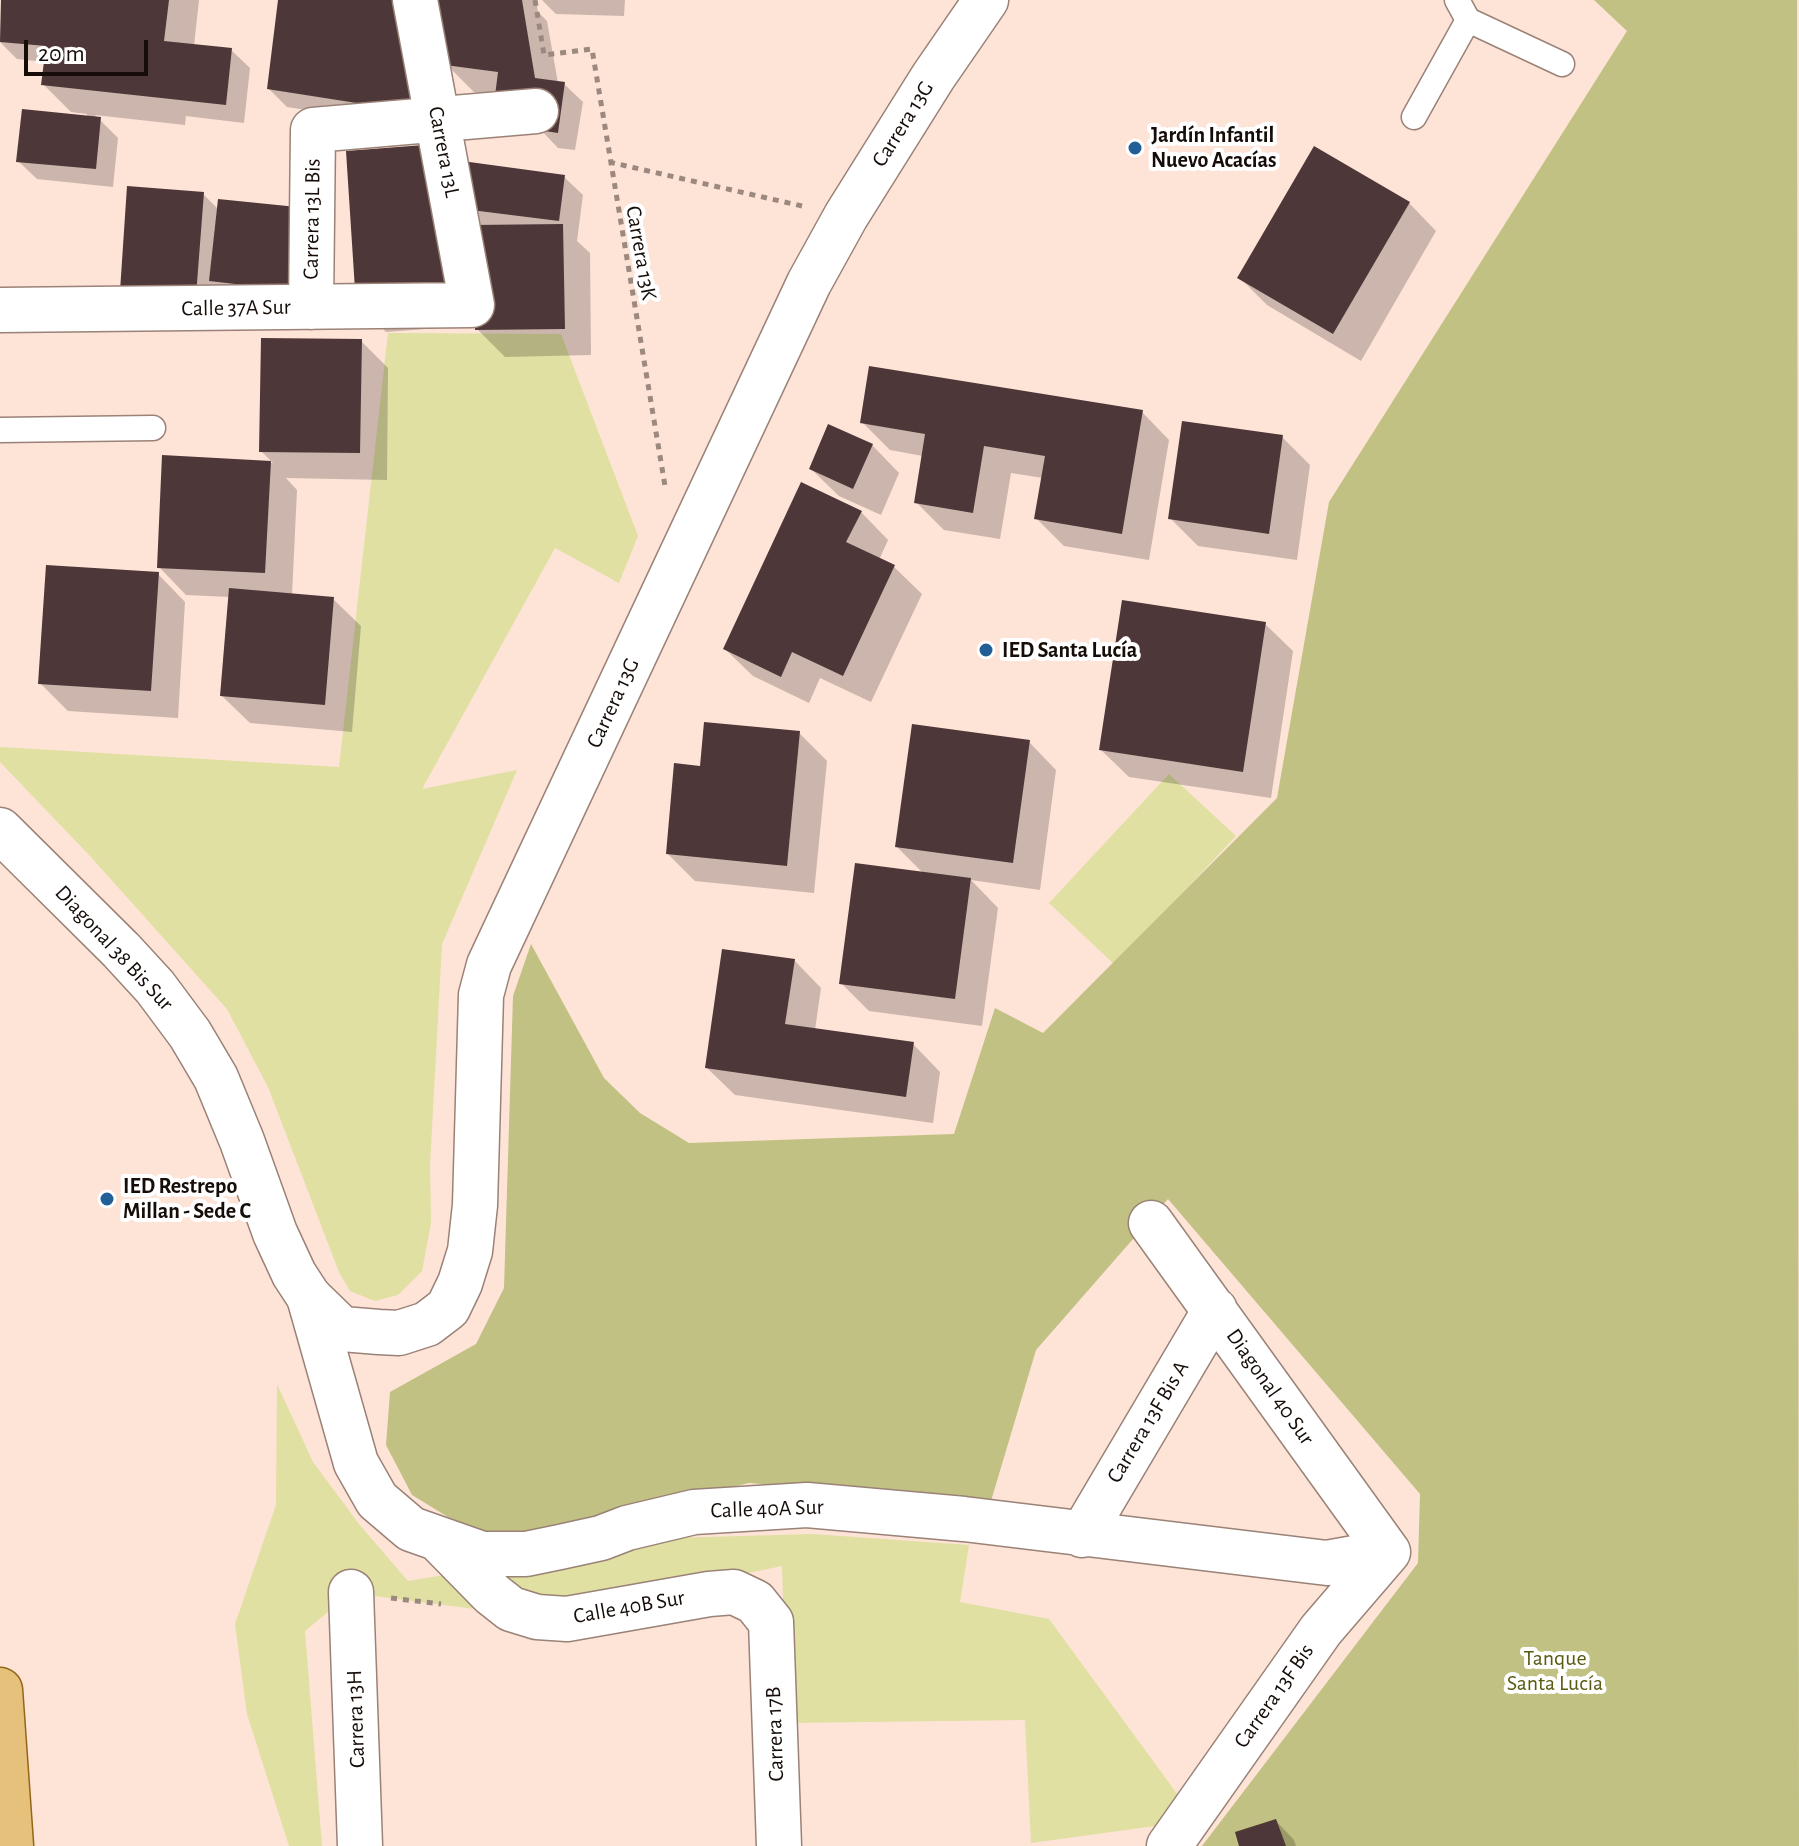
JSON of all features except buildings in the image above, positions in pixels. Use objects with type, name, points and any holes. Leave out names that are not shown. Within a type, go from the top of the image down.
[{"type":"main road","points":[[0,1690],[11,1846]]},
{"type":"street","name":"Carrera 13L","points":[[415,0],[472,305]]},
{"type":"street","name":"Carrera 13G","points":[[309,1297],[342,1329],[399,1333],[427,1324],[448,1308],[470,1251],[475,1205],[481,995],[489,965],[775,354],[846,216],[933,77],[986,0]]},
{"type":"street","points":[[438,119],[536,111]]},
{"type":"street","name":"Carrera 13L Bis","points":[[311,307],[313,130],[438,119]]},
{"type":"street","name":"Calle 37A Sur","points":[[0,310],[472,305]]},
{"type":"street","name":"Diagonal 38 Bis Sur","points":[[0,830],[121,950],[155,987],[190,1034],[216,1078],[275,1233],[294,1274],[309,1297]]},
{"type":"street","name":"Diagonal 40 Sur","points":[[1151,1223],[1388,1552]]},
{"type":"street","name":"Calle 40A Sur","points":[[309,1297],[356,1463],[377,1500],[411,1529],[482,1554],[526,1554],[601,1538],[627,1528],[694,1512],[807,1505],[964,1519],[1327,1563],[1388,1552]]},
{"type":"street","name":"Carrera 13F Bis A","points":[[1082,1535],[1215,1310]]},
{"type":"street","name":"Calle 40B Sur","points":[[411,1529],[446,1544],[492,1594],[511,1609],[537,1617],[567,1619],[734,1592],[755,1602],[771,1622]]},
{"type":"street","name":"Carrera 13F Bis","points":[[1169,1846],[1321,1630],[1388,1552]]},
{"type":"street","name":"Carrera 13H","points":[[351,1592],[360,1846]]},
{"type":"street","name":"Carrera 17B","points":[[771,1622],[779,1846]]},
{"type":"lane","points":[[1414,117],[1462,10],[1562,64]]},
{"type":"lane","points":[[0,430],[153,428]]},
{"type":"path","name":"Carrera 13K","points":[[535,0],[544,55],[592,49],[665,487]]},
{"type":"path","points":[[609,162],[846,216]]},
{"type":"green space","name":"Tanque Santa Lucía","points":[[1594,0],[1797,0],[1799,1846],[1202,1846],[1418,1563],[1420,1494],[1168,1199],[1036,1350],[991,1501],[749,1483],[506,1538],[453,1520],[412,1495],[386,1445],[390,1392],[476,1344],[504,1288],[513,996],[531,944],[604,1078],[640,1113],[689,1143],[954,1134],[995,1008],[1043,1033],[1277,798],[1329,502],[1627,31]]},
{"type":"green space","points":[[388,333],[561,334],[638,536],[619,583],[555,548],[422,789],[517,770],[442,944],[430,1165],[431,1223],[422,1271],[398,1295],[375,1301],[350,1291],[339,1272],[268,1087],[227,1009],[90,856],[0,762],[0,747],[339,767]]},
{"type":"green space","points":[[1169,774],[1236,836],[1115,965],[1049,903]]},
{"type":"green space","points":[[277,1384],[313,1462],[359,1524],[408,1581],[671,1538],[812,1534],[969,1545],[960,1602],[1049,1619],[1178,1795],[1155,1826],[1031,1843],[1025,1720],[787,1723],[782,1566],[537,1617],[351,1593],[305,1631],[322,1846],[289,1846],[247,1714],[235,1624],[276,1505]]},
{"type":"place","name":"Jardín Infantil Nuevo Acacías","points":[[1135,148]]},
{"type":"place","name":"IED Santa Lucía","points":[[986,650]]},
{"type":"place","name":"IED Restrepo Millan - Sede C","points":[[107,1199]]}]
